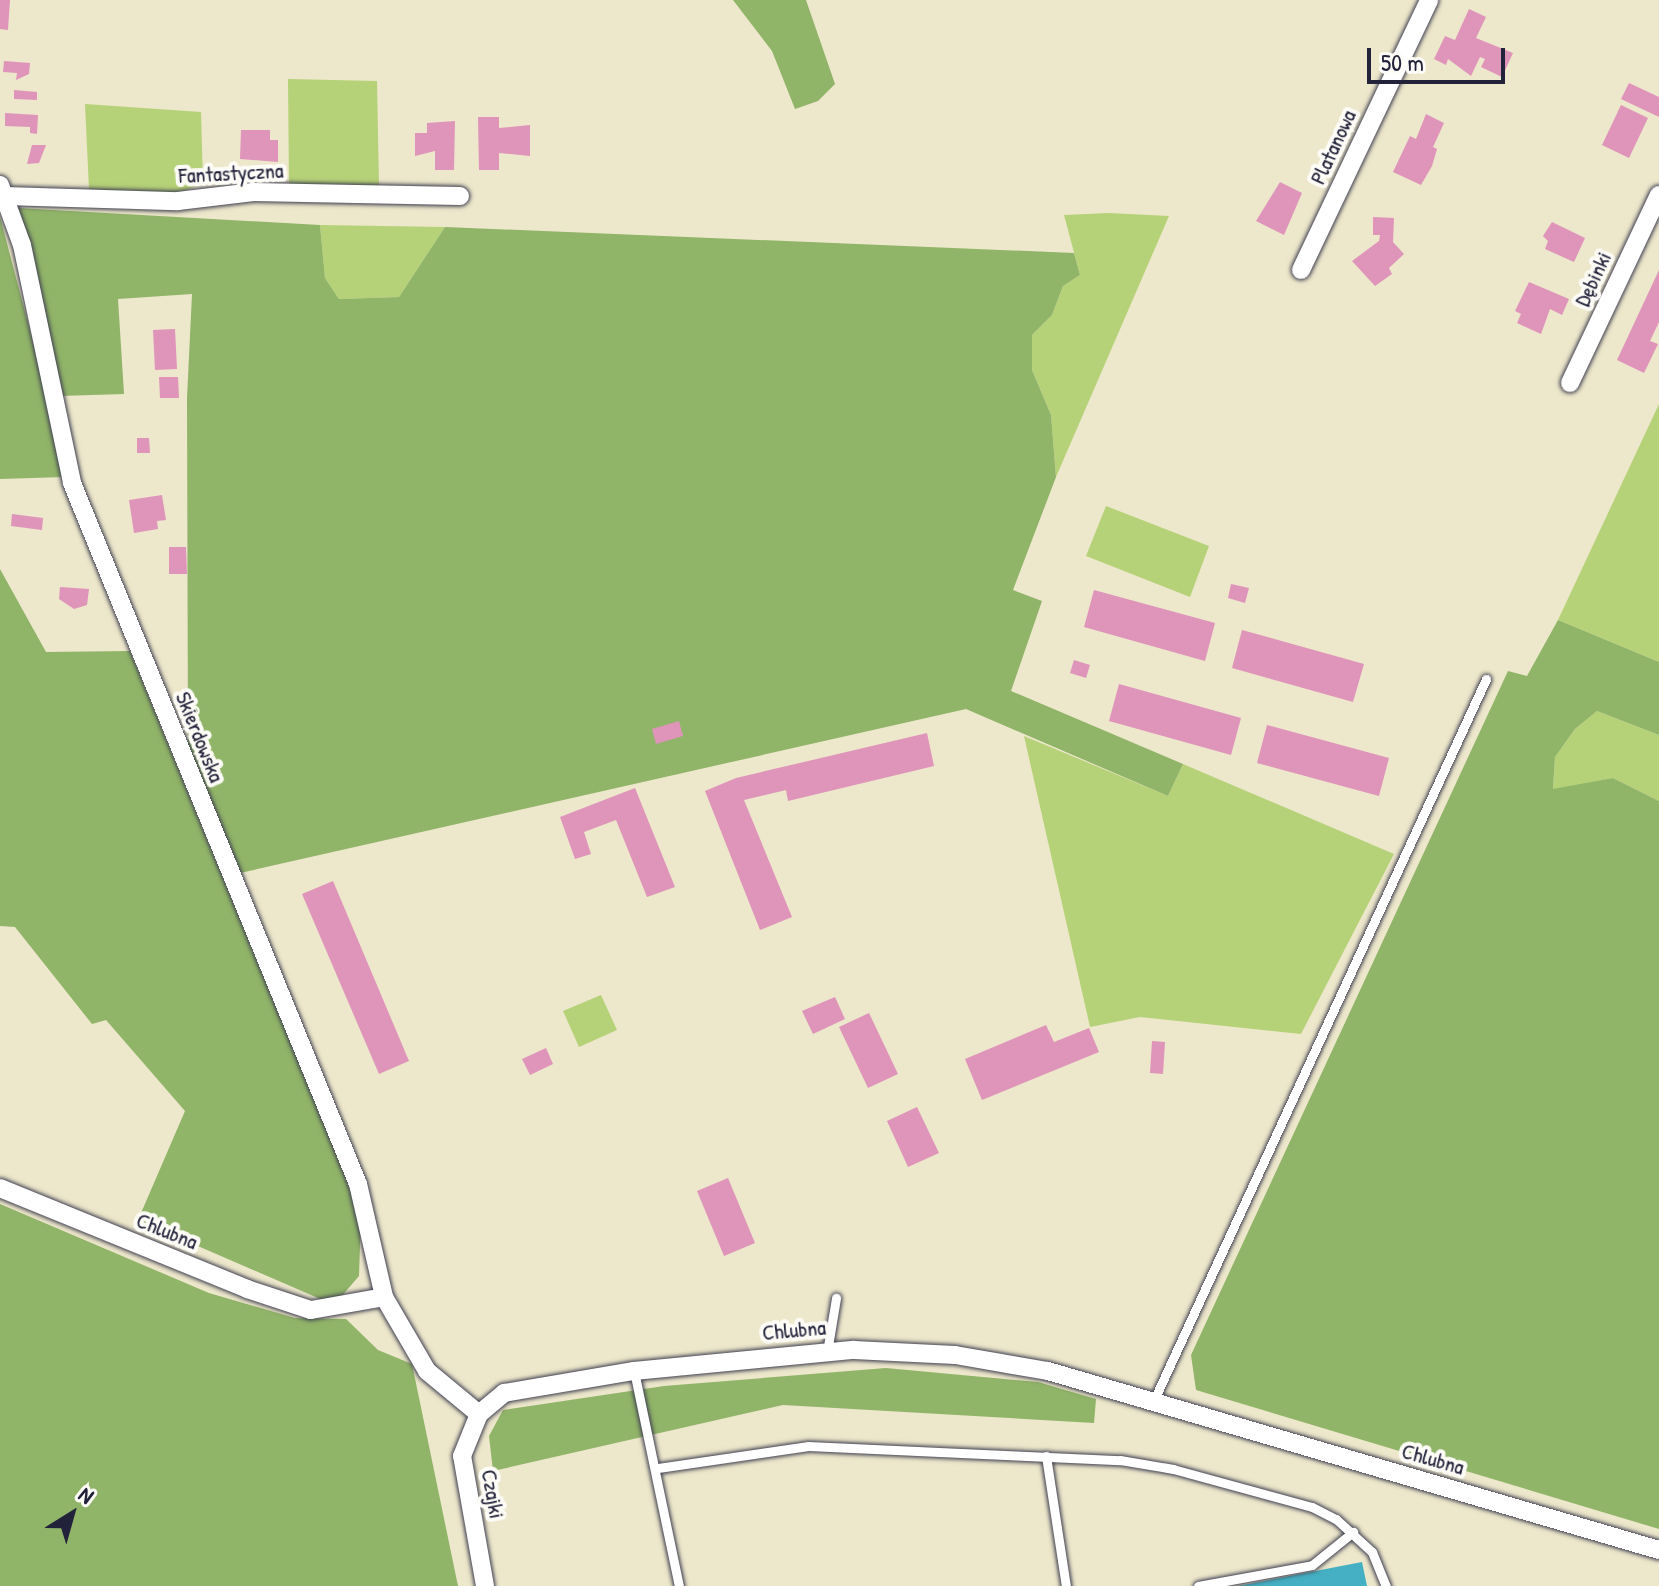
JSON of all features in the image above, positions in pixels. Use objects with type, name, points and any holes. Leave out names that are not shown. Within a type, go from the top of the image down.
[{"type":"street","name":"Platanowa","points":[[1301,270],[1429,0]]},
{"type":"street","name":"Fantastyczna","points":[[3,191],[178,201],[253,192],[460,196]]},
{"type":"street","name":"Skierdowska","points":[[3,191],[22,245],[72,483],[358,1184],[384,1297]]},
{"type":"street","name":"Dębinki","points":[[1570,383],[1659,195]]},
{"type":"street","name":"Chlubna","points":[[0,1188],[247,1289],[311,1310],[384,1297]]},
{"type":"street","points":[[384,1297],[427,1371],[479,1414]]},
{"type":"street","name":"Chlubna","points":[[479,1414],[509,1390],[634,1371],[827,1352],[906,1351],[997,1361],[1153,1402],[1659,1550]]},
{"type":"street","name":"Czajki","points":[[479,1414],[462,1456],[485,1586]]},
{"type":"lane","points":[[1153,1402],[1486,679]]},
{"type":"lane","points":[[827,1352],[836,1298]]},
{"type":"lane","points":[[634,1371],[658,1468],[679,1586]]},
{"type":"lane","points":[[658,1468],[808,1446],[1120,1460],[1232,1483],[1312,1507],[1353,1532],[1372,1552],[1386,1586]]},
{"type":"lane","points":[[1046,1456],[1066,1586]]},
{"type":"lane","points":[[1198,1586],[1312,1565],[1353,1532]]},
{"type":"green space","points":[[733,0],[806,0],[835,84],[818,101],[795,109],[772,51]]},
{"type":"green space","points":[[288,79],[377,81],[379,186],[289,185]]},
{"type":"green space","points":[[85,104],[201,112],[203,184],[171,195],[89,189]]},
{"type":"green space","points":[[18,208],[320,225],[325,278],[339,299],[399,297],[445,227],[1074,253],[1080,275],[1063,286],[1052,315],[1032,335],[1032,370],[1051,415],[1056,477],[1013,590],[1042,601],[1011,691],[1183,764],[1168,796],[966,709],[240,873],[188,749],[187,398],[192,294],[118,299],[124,394],[59,396]]},
{"type":"green space","points":[[1109,213],[1169,216],[1056,477],[1051,415],[1032,370],[1032,335],[1052,315],[1063,286],[1080,275],[1064,215]]},
{"type":"green space","points":[[0,217],[52,414],[64,477],[0,479]]},
{"type":"green space","points":[[320,225],[445,227],[399,297],[339,299],[325,278]]},
{"type":"green space","points":[[1659,404],[1659,662],[1558,620]]},
{"type":"green space","points":[[1106,506],[1209,546],[1190,597],[1086,556]]},
{"type":"green space","points":[[0,569],[46,652],[130,651],[361,1214],[359,1276],[334,1305],[138,1220],[185,1111],[106,1020],[92,1024],[15,927],[0,926]]},
{"type":"green space","points":[[1558,620],[1659,662],[1659,735],[1597,711],[1575,729],[1555,757],[1553,789],[1613,778],[1659,801],[1659,1529],[1196,1390],[1191,1355],[1508,671],[1527,676]]},
{"type":"green space","points":[[1597,711],[1659,735],[1659,801],[1613,778],[1553,790],[1555,757],[1575,729]]},
{"type":"green space","points":[[1024,736],[1168,796],[1183,764],[1394,854],[1301,1034],[1140,1017],[1090,1027]]},
{"type":"green space","points":[[601,995],[617,1030],[579,1047],[563,1011]]},
{"type":"green space","points":[[0,1204],[209,1293],[295,1318],[346,1319],[378,1350],[412,1364],[458,1586],[0,1586]]},
{"type":"green space","points":[[886,1368],[1038,1382],[1096,1399],[1094,1423],[783,1405],[493,1471],[489,1436],[503,1410],[664,1386]]},
{"type":"water","points":[[1362,1562],[1367,1586],[1238,1586]]},
{"type":"building","points":[[0,0],[10,0],[8,30],[0,29]]},
{"type":"building","points":[[1469,9],[1486,17],[1476,38],[1513,53],[1502,77],[1481,67],[1485,59],[1480,57],[1471,76],[1448,59],[1446,65],[1434,59],[1445,36],[1455,40]]},
{"type":"building","points":[[4,61],[30,63],[29,74],[16,80],[17,73],[3,72]]},
{"type":"building","points":[[1629,83],[1659,97],[1659,117],[1621,99]]},
{"type":"building","points":[[14,90],[37,92],[37,100],[14,99]]},
{"type":"building","points":[[1621,105],[1648,118],[1629,158],[1602,145]]},
{"type":"building","points":[[5,113],[38,115],[37,134],[30,133],[30,127],[5,126]]},
{"type":"building","points":[[1426,114],[1444,123],[1433,147],[1437,149],[1432,166],[1421,185],[1393,172],[1410,136],[1416,139]]},
{"type":"building","points":[[478,117],[499,117],[499,128],[530,125],[530,156],[499,153],[499,170],[479,170]]},
{"type":"building","points":[[455,121],[454,170],[435,170],[435,151],[415,156],[415,133],[427,133],[427,123]]},
{"type":"building","points":[[241,130],[270,130],[270,140],[278,140],[278,162],[240,159]]},
{"type":"building","points":[[32,145],[46,145],[39,163],[27,164]]},
{"type":"building","points":[[1280,182],[1302,193],[1284,235],[1256,221]]},
{"type":"building","points":[[1373,217],[1394,218],[1393,242],[1404,254],[1389,268],[1392,274],[1375,286],[1352,261],[1379,241],[1380,235],[1373,235]]},
{"type":"building","points":[[1552,222],[1585,238],[1574,262],[1545,249],[1548,241],[1543,236]]},
{"type":"building","points":[[1659,270],[1659,322],[1650,341],[1658,344],[1644,373],[1617,360]]},
{"type":"building","points":[[1529,282],[1569,299],[1562,315],[1550,309],[1541,334],[1517,323],[1521,314],[1515,311]]},
{"type":"building","points":[[175,329],[177,369],[155,370],[153,330]]},
{"type":"building","points":[[159,377],[178,377],[179,398],[160,398]]},
{"type":"building","points":[[137,438],[149,438],[150,453],[137,453]]},
{"type":"building","points":[[162,495],[166,520],[157,521],[158,529],[134,533],[129,500]]},
{"type":"building","points":[[12,514],[43,518],[42,530],[11,526]]},
{"type":"building","points":[[169,547],[186,547],[187,574],[169,574]]},
{"type":"building","points":[[1231,584],[1249,588],[1245,603],[1228,598]]},
{"type":"building","points":[[60,587],[89,589],[87,605],[74,609],[59,599]]},
{"type":"building","points":[[1094,590],[1215,623],[1205,661],[1084,627]]},
{"type":"building","points":[[1242,630],[1364,664],[1353,702],[1232,668]]},
{"type":"building","points":[[1074,660],[1090,665],[1086,678],[1070,673]]},
{"type":"building","points":[[1119,684],[1241,718],[1231,755],[1109,721]]},
{"type":"building","points":[[679,721],[683,736],[656,744],[652,729]]},
{"type":"building","points":[[1267,725],[1389,758],[1379,796],[1257,763]]},
{"type":"building","points":[[927,733],[934,766],[788,801],[786,790],[744,800],[792,917],[760,930],[705,791],[736,778]]},
{"type":"building","points":[[635,788],[675,887],[647,897],[616,820],[584,832],[591,854],[575,859],[560,817]]},
{"type":"building","points":[[333,881],[409,1061],[379,1074],[302,894]]},
{"type":"building","points":[[835,997],[845,1019],[813,1034],[802,1011]]},
{"type":"building","points":[[869,1013],[898,1074],[868,1088],[839,1027]]},
{"type":"building","points":[[1046,1025],[1054,1042],[1089,1028],[1099,1052],[982,1100],[965,1059]]},
{"type":"building","points":[[1152,1041],[1165,1042],[1163,1074],[1150,1073]]},
{"type":"building","points":[[546,1048],[553,1064],[530,1075],[522,1059]]},
{"type":"building","points":[[917,1107],[939,1153],[908,1167],[887,1121]]},
{"type":"building","points":[[728,1178],[755,1243],[724,1256],[697,1191]]}]
